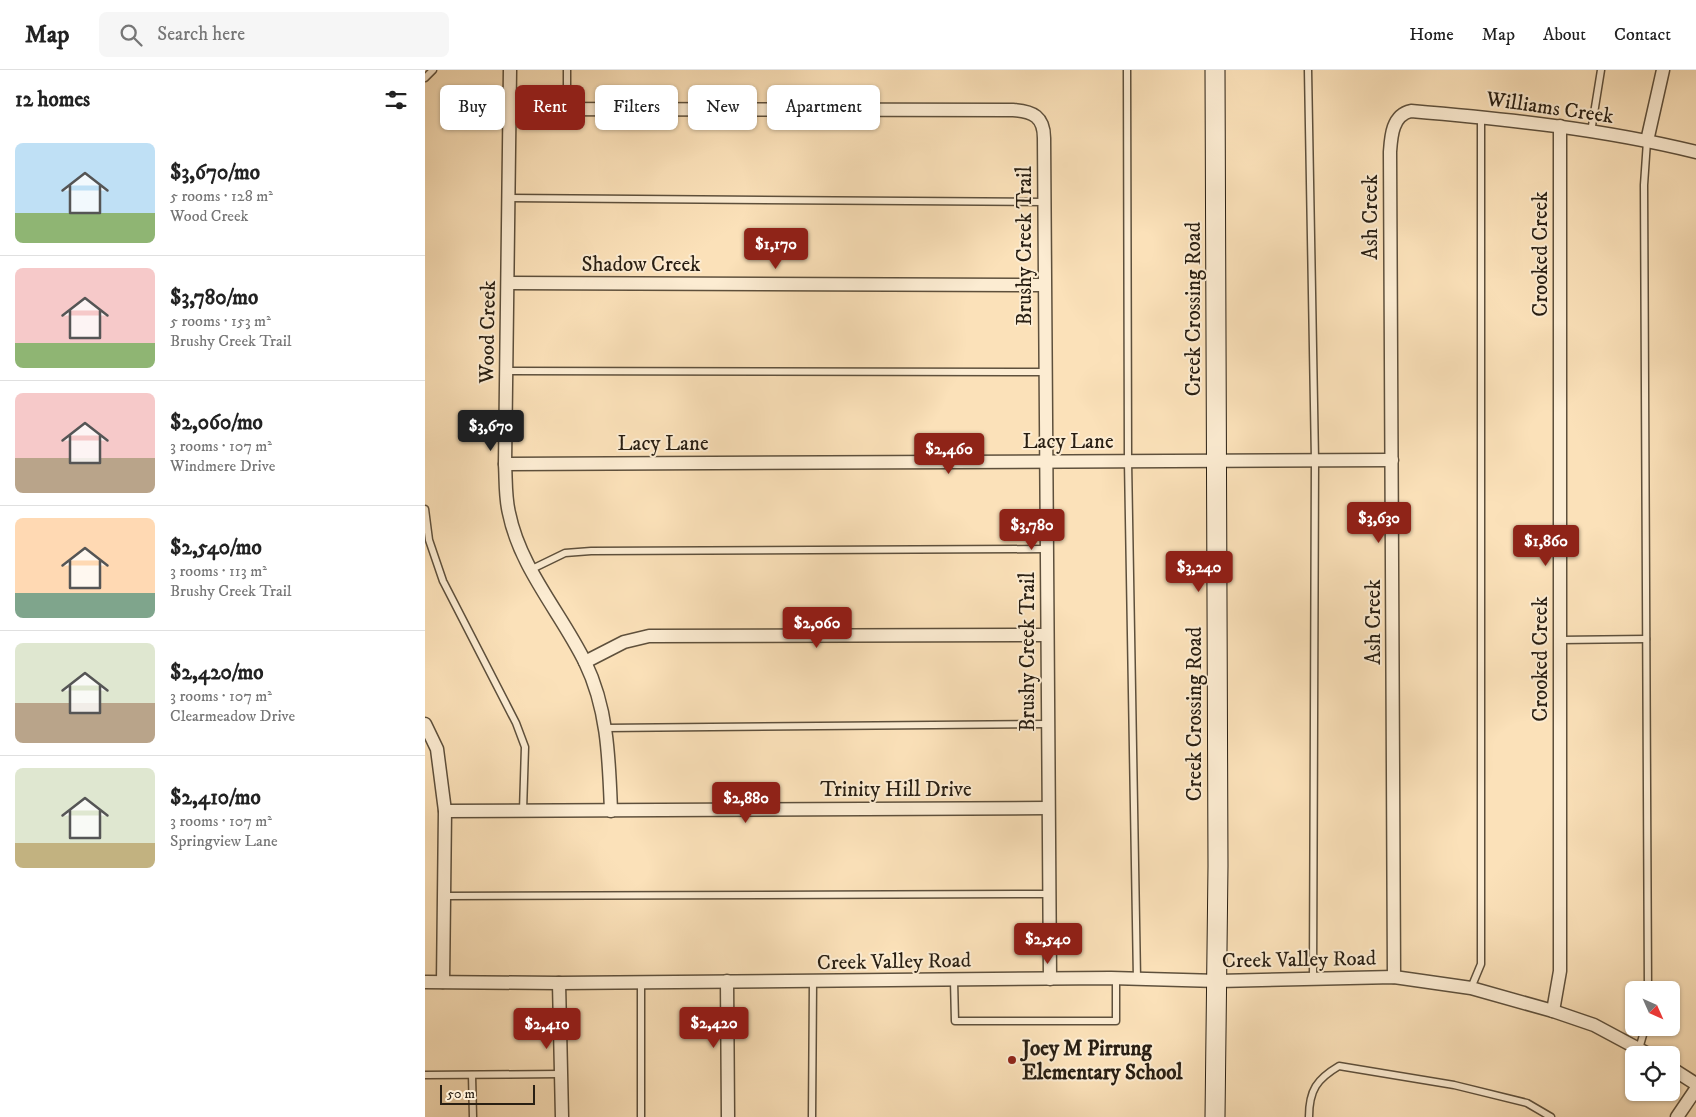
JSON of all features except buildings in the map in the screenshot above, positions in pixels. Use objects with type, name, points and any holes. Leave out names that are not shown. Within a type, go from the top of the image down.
[{"type":"street","name":"Wood Creek","points":[[510,70],[505,464],[509,514],[513,529],[532,569],[585,662],[601,704],[605,728],[611,811]]},
{"type":"street","name":"Creek Crossing Road","points":[[1215,70],[1218,981],[1215,1117]]},
{"type":"street","points":[[1647,142],[1663,70]]},
{"type":"street","points":[[510,109],[515,109]]},
{"type":"street","name":"Brushy Creek Trail","points":[[585,109],[1013,110],[1024,111],[1037,116],[1044,129],[1047,808],[1050,979]]},
{"type":"street","name":"Williams Creek","points":[[1398,118],[1411,111],[1560,126],[1696,152]]},
{"type":"street","name":"Ash Creek","points":[[1393,977],[1390,152],[1393,127],[1398,118]]},
{"type":"street","name":"Crooked Creek","points":[[1553,1011],[1561,971],[1560,126]]},
{"type":"street","name":"Shadow Creek","points":[[508,284],[1044,285]]},
{"type":"street","name":"Lacy Lane","points":[[505,464],[1392,460]]},
{"type":"street","points":[[585,662],[624,642],[649,636],[1047,635]]},
{"type":"street","points":[[425,724],[437,749],[445,811],[443,982]]},
{"type":"street","name":"Trinity Hill Drive","points":[[445,811],[1047,808]]},
{"type":"street","name":"Creek Valley Road","points":[[425,982],[813,982],[1116,978],[1218,981],[1393,977],[1471,988],[1553,1011],[1594,1025],[1633,1046]]},
{"type":"street","points":[[727,981],[729,1117]]},
{"type":"street","points":[[559,983],[562,1117]]},
{"type":"street","points":[[1680,1074],[1696,1084]]},
{"type":"street","points":[[1677,1117],[1696,1089]]},
{"type":"lane","points":[[425,78],[433,70]]},
{"type":"lane","points":[[567,70],[567,85]]},
{"type":"lane","points":[[1127,70],[1128,460],[1137,979]]},
{"type":"lane","points":[[1307,70],[1315,460],[1313,979]]},
{"type":"lane","points":[[1591,132],[1601,70]]},
{"type":"lane","points":[[1471,988],[1481,964],[1481,118]]},
{"type":"lane","points":[[1647,142],[1644,185],[1648,981]]},
{"type":"lane","points":[[509,198],[1044,202]]},
{"type":"lane","points":[[507,371],[1044,372]]},
{"type":"lane","points":[[425,509],[429,540],[443,582],[516,723],[525,747],[523,811]]},
{"type":"lane","points":[[532,569],[565,553],[591,551],[1046,549]]},
{"type":"lane","points":[[1560,640],[1646,639]]},
{"type":"lane","points":[[605,728],[1047,724]]},
{"type":"lane","points":[[444,896],[1049,894]]},
{"type":"lane","points":[[954,980],[955,1021],[1116,1021],[1116,978]]},
{"type":"lane","points":[[641,982],[641,1117]]},
{"type":"lane","points":[[812,1117],[813,982]]},
{"type":"lane","points":[[1309,1117],[1309,1100],[1321,1077],[1339,1066],[1454,1085],[1527,1103],[1551,1117]]},
{"type":"lane","points":[[425,1075],[561,1074]]},
{"type":"lane","points":[[473,1075],[473,1117]]},
{"type":"place","name":"Joey M Pirrung Elementary School","points":[[1012,1060]]}]
